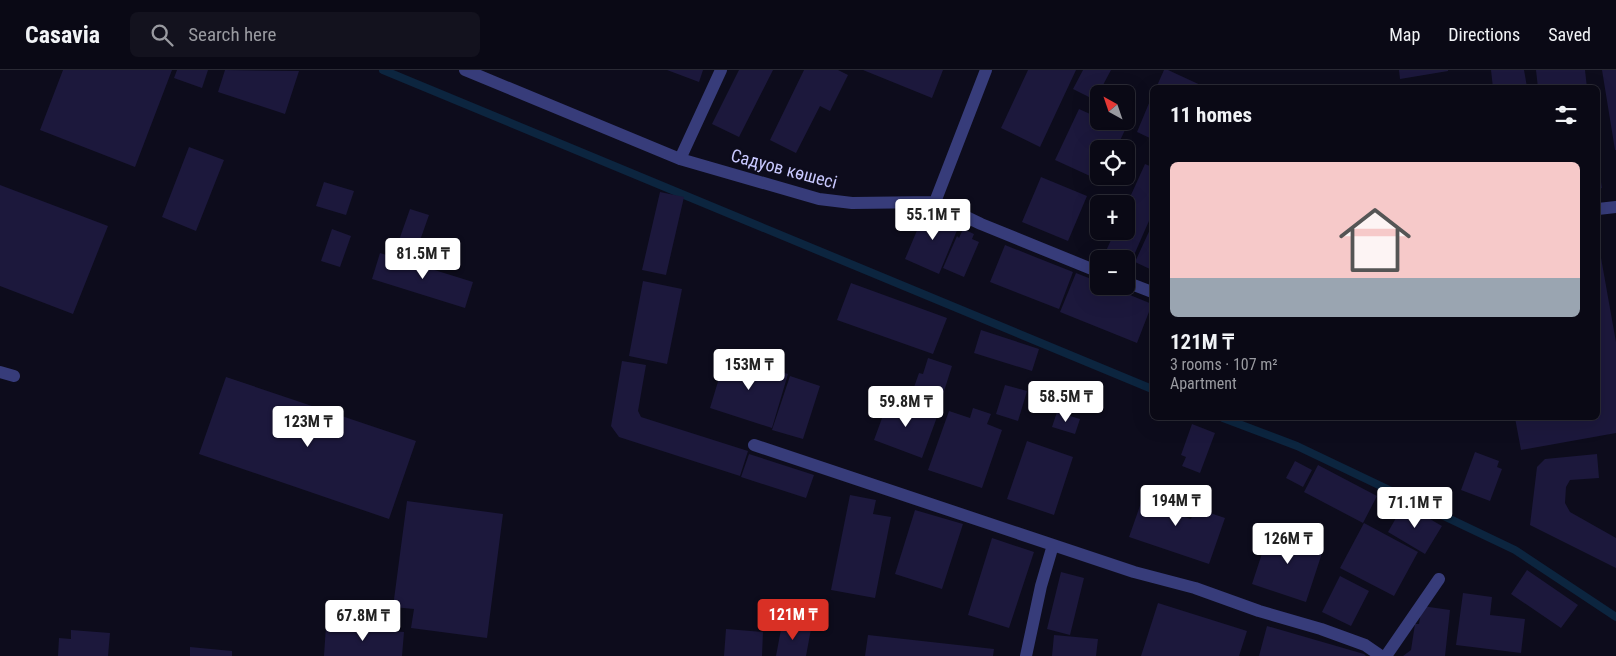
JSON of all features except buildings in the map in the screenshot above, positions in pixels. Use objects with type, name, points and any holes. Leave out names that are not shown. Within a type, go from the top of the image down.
[{"type":"street","name":"Садуов көшесі","points":[[465,70],[680,159],[819,199],[852,203],[935,202],[981,224],[1090,268]]},
{"type":"street","points":[[680,159],[721,70]]},
{"type":"street","points":[[935,202],[986,70]]},
{"type":"street","points":[[1600,209],[1616,207]]},
{"type":"street","points":[[1135,285],[1150,291]]},
{"type":"street","points":[[0,372],[14,376]]},
{"type":"street","points":[[754,445],[1134,572],[1195,588],[1259,611],[1321,628],[1365,645],[1381,656]]},
{"type":"street","points":[[1026,656],[1041,586],[1053,545]]},
{"type":"street","points":[[1386,656],[1439,579]]},
{"type":"waterway","points":[[383,70],[1150,388]]},
{"type":"waterway","points":[[1228,420],[1297,446],[1515,550],[1616,617]]}]
